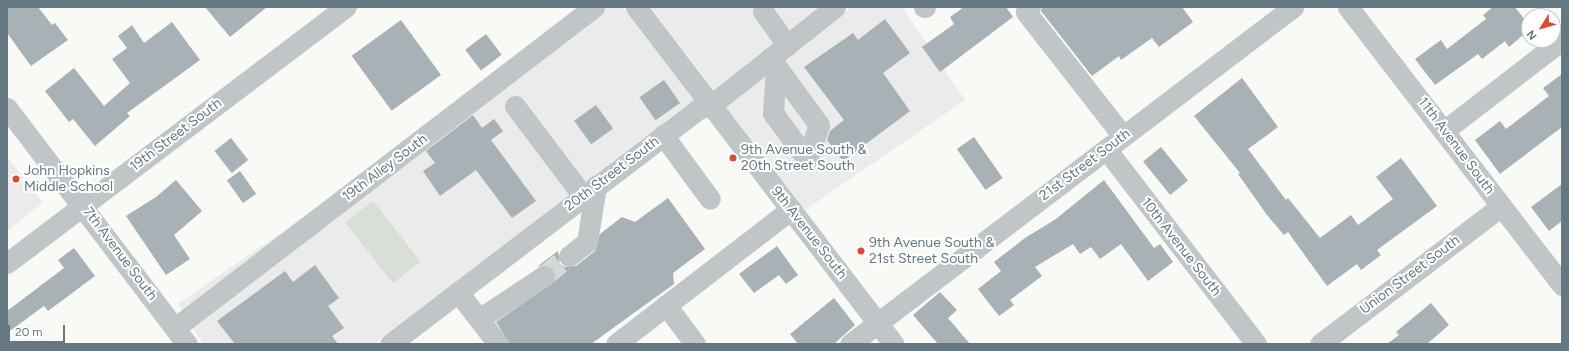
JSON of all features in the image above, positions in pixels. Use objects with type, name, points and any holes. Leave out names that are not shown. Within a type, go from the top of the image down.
[{"type":"street","name":"19th Street South","points":[[7,263],[346,7]]},
{"type":"street","name":"19th Alley South","points":[[181,336],[594,7]]},
{"type":"street","name":"9th Avenue South","points":[[636,7],[894,344]]},
{"type":"street","name":"20th Street South","points":[[390,344],[698,109],[711,105],[773,62],[787,44],[835,7]]},
{"type":"street","points":[[1030,7],[1026,12],[1123,136]]},
{"type":"street","name":"21st Street South","points":[[850,344],[1293,7]]},
{"type":"street","name":"11th Avenue South","points":[[1348,7],[1445,130],[1501,206],[1560,277]]},
{"type":"street","points":[[763,11],[787,44]]},
{"type":"street","points":[[1445,130],[1562,40]]},
{"type":"street","points":[[515,106],[590,191],[587,242],[569,256]]},
{"type":"street","name":"7th Avenue South","points":[[7,108],[83,205],[181,336]]},
{"type":"street","points":[[663,135],[710,199]]},
{"type":"street","name":"10th Avenue South","points":[[1106,149],[1256,344]]},
{"type":"street","name":"Union Street South","points":[[1320,344],[1501,206]]},
{"type":"street","points":[[622,342],[666,305],[791,209]]},
{"type":"street","points":[[479,319],[544,276]]},
{"type":"street","points":[[458,292],[498,344]]},
{"type":"street","points":[[666,305],[695,344]]},
{"type":"shaded area","points":[[606,7],[622,7],[694,100],[374,344],[203,344],[178,304]]},
{"type":"shaded area","points":[[650,7],[819,7],[714,90]]},
{"type":"shaded area","points":[[852,7],[902,7],[965,100],[805,210],[725,106]]},
{"type":"shaded area","name":"John Hopkins Middle School","points":[[7,156],[43,203],[7,231]]},
{"type":"shaded area","points":[[373,201],[420,262],[393,283],[345,223]]},
{"type":"building","points":[[7,7],[38,7],[52,25],[55,23],[68,40],[31,66],[7,33]]},
{"type":"building","points":[[205,7],[267,7],[230,37]]},
{"type":"building","points":[[964,7],[1006,7],[1013,17],[940,72],[922,47],[954,24],[950,17]]},
{"type":"building","points":[[1042,7],[1182,7],[1193,22],[1159,47],[1152,38],[1121,60],[1119,56],[1092,76],[1041,11]]},
{"type":"building","points":[[1493,7],[1515,7],[1521,15],[1521,37],[1509,47],[1505,41],[1482,59],[1478,54],[1435,85],[1415,59],[1441,40],[1447,49],[1486,19],[1483,15]]},
{"type":"building","points":[[885,19],[910,53],[883,73],[910,111],[843,161],[827,140],[830,131],[844,120],[804,67],[853,33],[858,40]]},
{"type":"building","points":[[401,20],[441,75],[392,111],[352,56]]},
{"type":"building","points":[[172,22],[200,60],[127,113],[130,116],[95,146],[73,119],[69,122],[45,91],[74,68],[104,106],[130,83],[112,59],[127,48],[118,36],[132,25],[144,43]]},
{"type":"building","points":[[486,34],[502,55],[481,70],[465,50]]},
{"type":"building","points":[[1562,74],[1562,127],[1500,174],[1475,140],[1500,121],[1506,129],[1549,96],[1543,88]]},
{"type":"building","points":[[1242,78],[1278,127],[1248,149],[1286,200],[1288,198],[1320,238],[1351,215],[1358,225],[1393,199],[1376,177],[1401,158],[1437,206],[1377,250],[1381,255],[1361,270],[1357,264],[1327,286],[1288,232],[1284,235],[1267,215],[1238,174],[1240,173],[1194,116]]},
{"type":"building","points":[[664,80],[680,103],[655,120],[639,97]]},
{"type":"building","points":[[596,105],[613,128],[591,144],[574,121]]},
{"type":"building","points":[[473,115],[482,128],[494,119],[503,131],[491,140],[536,201],[512,218],[476,170],[440,196],[423,171],[435,163],[426,151]]},
{"type":"building","points":[[974,137],[1003,178],[985,190],[957,149]]},
{"type":"building","points":[[231,138],[248,160],[232,173],[214,151]]},
{"type":"building","points":[[1161,147],[1188,180],[1170,195],[1143,161]]},
{"type":"building","points":[[240,171],[256,194],[243,203],[227,180]]},
{"type":"building","points":[[176,180],[202,211],[174,235],[190,259],[166,275],[126,216],[156,197]]},
{"type":"building","points":[[1104,180],[1154,248],[1160,244],[1173,262],[1148,281],[1121,244],[1100,259],[1091,247],[1080,254],[1073,244],[1035,267],[1042,276],[1010,300],[1014,305],[999,316],[978,289],[1001,271],[994,262],[1025,238],[1056,219]]},
{"type":"building","points":[[1562,184],[1562,221],[1549,231],[1531,207]]},
{"type":"building","points":[[668,198],[705,249],[673,273],[674,284],[591,344],[510,344],[496,322],[555,281],[554,269],[549,265],[538,266],[558,251],[560,264],[565,267],[576,266],[595,251],[600,234],[622,217],[635,222]]},
{"type":"building","points":[[777,246],[798,275],[786,284],[779,275],[754,293],[739,274]]},
{"type":"building","points":[[74,248],[95,276],[48,311],[44,306],[7,333],[7,311],[64,268],[58,260]]},
{"type":"building","points":[[315,265],[339,298],[328,306],[344,328],[332,336],[338,344],[235,344],[217,321],[285,271],[293,282]]},
{"type":"building","points":[[940,292],[957,310],[948,318],[970,344],[938,344],[913,315]]},
{"type":"building","points":[[834,298],[855,325],[834,344],[798,344],[790,334]]},
{"type":"building","points":[[1431,303],[1449,325],[1427,344],[1387,344],[1399,335],[1396,332]]},
{"type":"tunnel","points":[[544,276],[569,256]]},
{"type":"place","name":"9th Avenue South & 20th Street South","points":[[733,158]]},
{"type":"place","name":"John Hopkins Middle School","points":[[16,179]]},
{"type":"place","name":"9th Avenue South & 21st Street South","points":[[861,251]]}]
